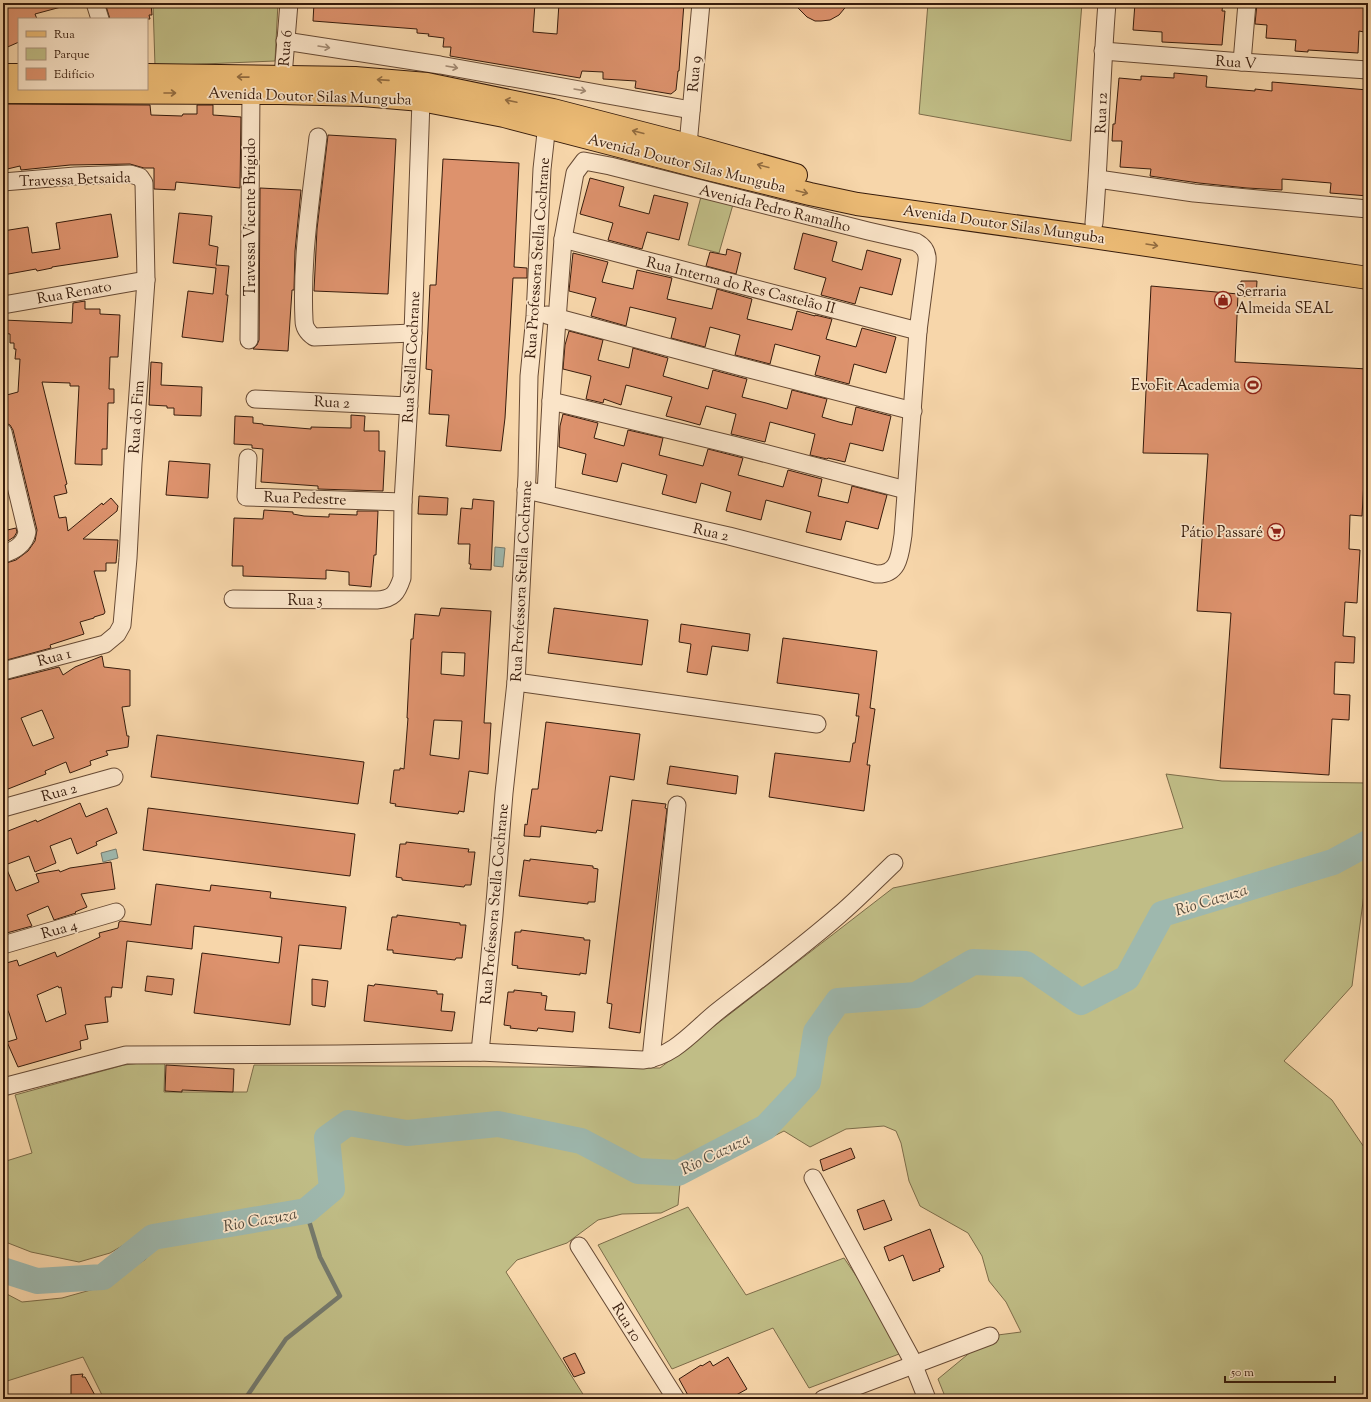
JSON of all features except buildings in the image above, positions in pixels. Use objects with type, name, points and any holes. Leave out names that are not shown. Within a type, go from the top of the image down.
[{"type":"main road","points":[[3,75],[18,75]]},
{"type":"main road","name":"Avenida Doutor Silas Munguba","points":[[148,75],[282,85],[363,96],[421,100],[504,116],[548,119],[688,145],[840,186],[1368,264]]},
{"type":"main road","name":"Avenida Doutor Silas Munguba","points":[[3,92],[251,93],[282,85],[355,78],[427,84],[810,194],[857,204],[1093,236],[1368,278]]},
{"type":"street","points":[[95,3],[100,18]]},
{"type":"street","name":"Rua 6","points":[[282,85],[289,3]]},
{"type":"street","name":"Rua 9","points":[[688,145],[701,3]]},
{"type":"street","name":"Rua 12","points":[[1094,223],[1098,178],[1103,51],[1107,3]]},
{"type":"street","points":[[1242,62],[1247,3]]},
{"type":"street","points":[[285,41],[440,65],[691,110]]},
{"type":"street","name":"Rua V","points":[[1103,51],[1368,70]]},
{"type":"street","name":"Travessa Vicente Brígido","points":[[249,340],[251,93]]},
{"type":"street","name":"Rua Stella Cochrane","points":[[377,600],[386,599],[394,594],[402,578],[403,502],[413,333],[421,100]]},
{"type":"street","name":"Rua Professora Stella Cochrane","points":[[480,1052],[516,682],[526,490],[529,376],[535,316],[542,169],[548,119]]},
{"type":"street","points":[[318,138],[306,240],[303,290],[304,320],[306,328],[309,334],[314,337],[413,333]]},
{"type":"street","name":"Rua Professora Stella Cochrane","points":[[551,401],[563,240],[575,173],[584,162],[610,166]]},
{"type":"street","name":"Avenida Pedro Ramalho","points":[[610,166],[860,230],[916,242],[921,245],[926,252],[928,262],[918,331]]},
{"type":"street","name":"Travessa Betsaida","points":[[3,182],[75,176],[130,174],[140,177],[144,183]]},
{"type":"street","points":[[1098,178],[1194,193],[1368,209]]},
{"type":"street","name":"Rua do Fim","points":[[104,644],[111,640],[120,630],[128,558],[133,455],[146,280],[144,183]]},
{"type":"street","name":"Rua Interna do Res Castelão II","points":[[563,240],[918,331]]},
{"type":"street","name":"Rua Renato","points":[[3,305],[146,280]]},
{"type":"street","points":[[535,316],[546,314],[557,316],[738,366],[913,411]]},
{"type":"street","points":[[546,494],[551,401],[733,445],[906,490],[918,331]]},
{"type":"street","name":"Rua 2","points":[[255,399],[409,406]]},
{"type":"street","points":[[3,432],[27,532],[26,538],[17,548],[3,554]]},
{"type":"street","name":"Rua Pedestre","points":[[248,458],[246,497],[403,502]]},
{"type":"street","name":"Rua 2","points":[[526,490],[729,536],[876,574],[889,572],[895,566],[899,558],[906,490]]},
{"type":"street","name":"Rua 3","points":[[233,600],[377,600]]},
{"type":"street","name":"Rua 1","points":[[3,671],[104,644]]},
{"type":"street","points":[[516,682],[817,724]]},
{"type":"street","name":"Rua 2","points":[[3,808],[114,777]]},
{"type":"street","points":[[651,1059],[677,804]]},
{"type":"street","points":[[5,1083],[126,1055],[480,1052],[643,1060],[651,1059],[661,1056],[682,1043],[712,1016],[840,915],[894,863]]},
{"type":"street","name":"Rua 4","points":[[3,945],[116,912]]},
{"type":"street","points":[[813,1178],[910,1356],[927,1399]]},
{"type":"street","name":"Rua 10","points":[[579,1246],[676,1399]]},
{"type":"street","points":[[823,1399],[842,1396],[914,1365],[990,1336]]},
{"type":"green space","points":[[153,3],[278,3],[275,61],[155,66]]},
{"type":"green space","points":[[928,3],[1082,3],[1071,141],[919,114]]},
{"type":"green space","points":[[702,193],[734,201],[719,253],[688,245]]},
{"type":"green space","points":[[1166,774],[1222,781],[1368,783],[1368,890],[1364,894],[1352,986],[1284,1061],[1332,1100],[1368,1153],[1368,1399],[946,1399],[938,1379],[990,1336],[1021,1332],[1006,1302],[989,1281],[982,1256],[968,1233],[920,1206],[909,1181],[901,1143],[896,1131],[884,1126],[846,1129],[810,1147],[784,1131],[680,1183],[678,1205],[661,1213],[622,1214],[598,1220],[567,1243],[517,1260],[506,1272],[586,1399],[104,1399],[83,1357],[4,1382],[3,1292],[22,1302],[62,1298],[105,1286],[146,1259],[146,1232],[110,1253],[79,1262],[31,1252],[3,1241],[3,1162],[32,1153],[15,1095],[124,1065],[165,1060],[164,1092],[247,1092],[254,1065],[660,1068],[893,888],[1183,828]]},
{"type":"green space","points":[[688,1207],[746,1295],[844,1258],[907,1351],[809,1388],[773,1328],[672,1369],[598,1245]]},
{"type":"shaded area","points":[[495,547],[505,548],[503,567],[494,566]]},
{"type":"shaded area","points":[[116,849],[118,858],[103,862],[101,853]]},
{"type":"waterway","name":"Rio Cazuza","points":[[3,1270],[37,1281],[103,1277],[153,1237],[306,1211],[332,1189],[327,1138],[348,1123],[407,1133],[498,1124],[581,1141],[638,1171],[678,1173],[766,1127],[808,1082],[816,1032],[838,1001],[916,995],[973,962],[1026,964],[1081,1002],[1127,978],[1162,914],[1333,862],[1368,843]]},
{"type":"waterway","points":[[245,1399],[286,1339],[340,1296],[320,1257],[306,1211]]},
{"type":"place","name":"Serraria Almeida SEAL","points":[[1223,300]]},
{"type":"place","name":"EvoFit Academia","points":[[1253,385]]},
{"type":"place","name":"Pátio Passaré","points":[[1276,532]]}]
